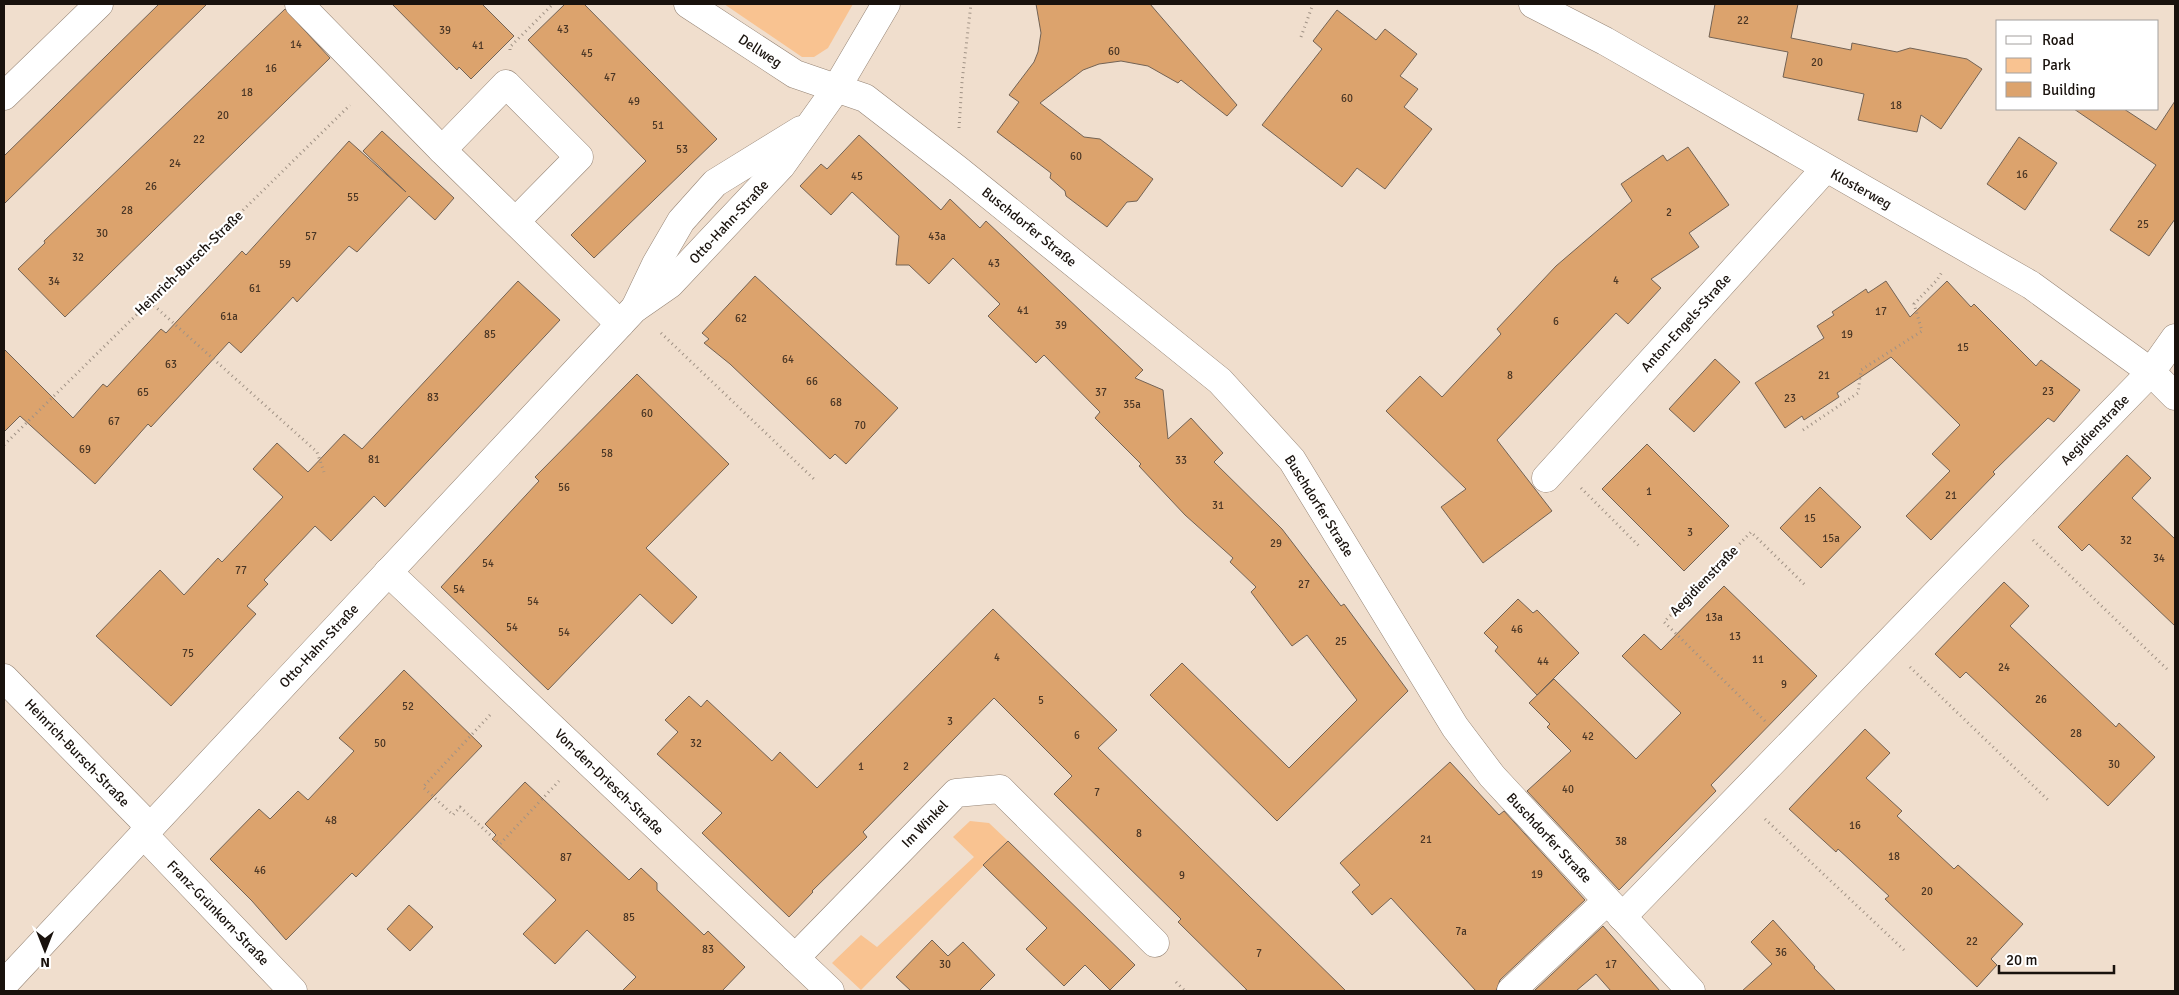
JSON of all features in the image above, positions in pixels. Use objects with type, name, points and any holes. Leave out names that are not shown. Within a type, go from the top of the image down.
[{"type":"street","points":[[4,96],[99,4]]},
{"type":"street","points":[[299,4],[374,82],[516,221],[627,317]]},
{"type":"street","name":"Dellweg","points":[[688,4],[795,74],[836,90]]},
{"type":"street","name":"Otto-Hahn-Straße","points":[[4,984],[627,317],[670,284],[781,166],[836,90],[886,4]]},
{"type":"street","name":"Klosterweg","points":[[1534,4],[1605,42],[2031,285],[2151,372],[2175,396]]},
{"type":"street","points":[[442,150],[506,84],[579,157],[516,221]]},
{"type":"street","name":"Buschdorfer Straße","points":[[836,90],[865,98],[957,169],[1220,380],[1292,460],[1455,727],[1492,776],[1691,991]]},
{"type":"street","name":"Otto-Hahn-Straße","points":[[627,317],[681,221],[715,183],[812,123]]},
{"type":"street","name":"Anton-Engels-Straße","points":[[1552,471],[1825,169]]},
{"type":"street","name":"Aegidienstraße","points":[[1511,991],[1614,909],[1740,794],[2151,372],[2175,338]]},
{"type":"street","name":"Von-den-Driesch-Straße","points":[[388,572],[830,991]]},
{"type":"street","name":"Heinrich-Bursch-Straße","points":[[4,678],[146,831]]},
{"type":"street","name":"Im Winkel","points":[[795,958],[956,792],[1000,789],[1155,943]]},
{"type":"street","name":"Franz-Grünkorn-Straße","points":[[146,831],[294,991]]},
{"type":"path","points":[[506,84],[510,47],[554,4]]},
{"type":"path","points":[[957,169],[962,82],[971,4]]},
{"type":"path","points":[[1300,37],[1313,4]]},
{"type":"path","name":"Heinrich-Bursch-Straße","points":[[4,445],[374,82]]},
{"type":"path","points":[[1803,430],[1858,393],[1861,370],[1922,331],[1914,304],[1937,280],[1959,244]]},
{"type":"path","points":[[150,302],[317,452],[324,472]]},
{"type":"path","points":[[627,317],[816,481]]},
{"type":"path","points":[[1552,471],[1641,548]]},
{"type":"path","points":[[2010,518],[2169,671]]},
{"type":"path","name":"Aegidienstraße","points":[[1789,744],[1664,622],[1751,532],[1805,585]]},
{"type":"path","points":[[1886,644],[2048,800]]},
{"type":"path","points":[[513,691],[423,787],[453,815],[460,807],[500,844],[582,757]]},
{"type":"path","points":[[1740,794],[1904,950]]},
{"type":"path","points":[[1176,982],[1186,991]]},
{"type":"green space","points":[[724,4],[853,4],[828,48],[814,57],[802,57]]},
{"type":"green space","points":[[970,821],[989,823],[1008,841],[861,990],[832,963],[861,935],[877,947],[974,857],[953,837]]},
{"type":"building","points":[[159,4],[207,4],[4,204],[4,156]]},
{"type":"building","points":[[392,4],[482,4],[514,36],[471,79],[459,67],[457,70]]},
{"type":"building","points":[[565,4],[584,4],[717,139],[594,258],[571,235],[646,161],[528,40]]},
{"type":"building","points":[[1036,4],[1150,4],[1237,105],[1227,116],[1181,80],[1178,83],[1148,66],[1121,61],[1099,64],[1083,70],[1040,103],[1084,137],[1100,139],[1153,179],[1137,201],[1127,202],[1107,227],[1066,196],[1065,191],[1050,178],[1051,173],[997,132],[1019,102],[1009,95],[1034,62],[1038,52],[1041,33]]},
{"type":"building","points":[[1715,4],[1798,4],[1791,38],[1851,50],[1852,43],[1897,52],[1910,48],[1967,59],[1982,69],[1941,129],[1921,115],[1917,132],[1858,120],[1864,94],[1783,77],[1788,52],[1709,37]]},
{"type":"building","points":[[285,9],[330,58],[65,317],[18,269],[45,243],[44,241]]},
{"type":"building","points":[[1337,10],[1376,40],[1385,29],[1417,54],[1400,76],[1418,89],[1404,107],[1432,129],[1385,189],[1357,168],[1342,187],[1262,125],[1322,49],[1313,41]]},
{"type":"building","points":[[2175,101],[2175,219],[2149,256],[2110,230],[2156,165],[2075,110],[2126,110],[2156,130]]},
{"type":"building","points":[[382,131],[454,198],[435,220],[409,196],[357,252],[349,246],[297,302],[293,297],[241,353],[229,342],[151,427],[148,424],[95,484],[20,416],[4,432],[4,349],[73,418],[103,384],[107,387],[161,329],[166,333],[242,251],[246,255],[349,141],[406,192],[363,151]]},
{"type":"building","points":[[859,135],[941,210],[950,199],[980,228],[986,221],[1143,370],[1135,378],[1163,390],[1168,439],[1191,418],[1223,453],[1214,462],[1282,529],[1341,606],[1344,604],[1408,691],[1277,821],[1150,695],[1182,663],[1289,768],[1357,700],[1307,635],[1292,646],[1251,592],[1256,587],[1230,562],[1233,558],[1185,515],[1139,466],[1141,464],[1095,418],[1100,412],[1044,355],[1036,363],[988,316],[1000,304],[953,258],[929,284],[909,265],[896,265],[899,236],[852,192],[831,215],[800,186],[821,164],[827,169]]},
{"type":"building","points":[[2019,137],[2057,163],[2025,210],[1987,184]]},
{"type":"building","points":[[1688,147],[1729,205],[1689,233],[1699,247],[1651,279],[1661,288],[1628,324],[1616,313],[1497,440],[1552,511],[1483,563],[1441,507],[1466,489],[1386,411],[1420,376],[1442,397],[1501,334],[1497,329],[1556,266],[1632,201],[1621,184],[1663,155],[1667,161]]},
{"type":"building","points":[[755,276],[898,408],[846,464],[835,454],[830,459],[730,364],[704,343],[709,339],[702,333]]},
{"type":"building","points":[[518,281],[560,320],[385,507],[374,496],[331,541],[315,526],[264,580],[268,584],[247,606],[256,614],[171,706],[96,636],[160,570],[184,595],[218,558],[222,562],[283,497],[253,469],[277,443],[308,472],[344,434],[362,449]]},
{"type":"building","points":[[1886,281],[1910,317],[1947,281],[1971,307],[1974,304],[2036,366],[2041,360],[2080,390],[2054,422],[2048,418],[1993,472],[1995,474],[1931,540],[1906,516],[1950,471],[1932,454],[1960,425],[1891,357],[1837,393],[1839,397],[1804,420],[1802,416],[1785,428],[1755,383],[1824,338],[1817,326],[1834,315],[1832,312],[1866,289],[1868,293]]},
{"type":"building","points":[[1715,359],[1740,382],[1694,432],[1669,409]]},
{"type":"building","points":[[637,374],[729,464],[646,548],[697,597],[672,624],[640,594],[548,690],[441,587],[539,481],[535,477]]},
{"type":"building","points":[[1647,444],[1729,526],[1684,571],[1602,489]]},
{"type":"building","points":[[2127,455],[2151,478],[2132,498],[2175,539],[2175,626],[2089,544],[2082,551],[2058,527]]},
{"type":"building","points":[[1820,487],[1861,527],[1821,568],[1780,528]]},
{"type":"building","points":[[2004,582],[2029,606],[2010,626],[2116,727],[2119,723],[2155,757],[2108,806],[1966,672],[1960,678],[1935,654]]},
{"type":"building","points":[[1724,586],[1817,676],[1711,785],[1716,791],[1619,890],[1527,791],[1571,751],[1547,727],[1550,724],[1529,703],[1554,679],[1636,759],[1681,713],[1622,656],[1644,634],[1661,650]]},
{"type":"building","points":[[1518,599],[1533,613],[1537,610],[1579,653],[1537,695],[1495,651],[1498,647],[1484,633]]},
{"type":"building","points":[[993,609],[1117,730],[1098,748],[1346,991],[1248,991],[1178,922],[1181,919],[1054,794],[1072,776],[994,698],[863,832],[867,837],[812,891],[789,917],[702,833],[722,813],[657,754],[678,732],[665,720],[689,696],[701,707],[707,700],[772,761],[780,752],[817,788]]},
{"type":"building","points":[[404,670],[482,746],[356,877],[352,873],[286,940],[252,901],[210,859],[259,809],[270,819],[298,791],[308,800],[354,751],[339,738]]},
{"type":"building","points":[[1865,729],[1890,753],[1866,778],[1902,811],[1897,816],[1954,869],[1958,865],[2023,924],[1991,959],[1997,965],[1977,987],[1885,899],[1889,896],[1838,849],[1836,852],[1789,809]]},
{"type":"building","points":[[1450,762],[1499,815],[1504,811],[1585,900],[1500,980],[1496,991],[1476,991],[1391,898],[1372,915],[1352,892],[1360,885],[1340,863]]},
{"type":"building","points":[[525,782],[629,880],[641,868],[657,883],[657,890],[704,935],[708,931],[745,967],[722,991],[622,991],[636,977],[587,930],[555,964],[523,934],[556,900],[492,839],[496,835],[485,824]]},
{"type":"building","points":[[1008,841],[1135,965],[1110,990],[1085,965],[1064,986],[1026,949],[1047,928],[983,865]]},
{"type":"building","points":[[409,905],[433,927],[410,951],[387,929]]},
{"type":"building","points":[[1773,920],[1836,991],[1742,991],[1772,964],[1751,942]]},
{"type":"building","points":[[1603,926],[1660,991],[1611,991],[1596,974],[1576,991],[1534,991]]},
{"type":"building","points":[[932,940],[948,956],[963,942],[995,975],[979,991],[911,991],[896,977]]}]
